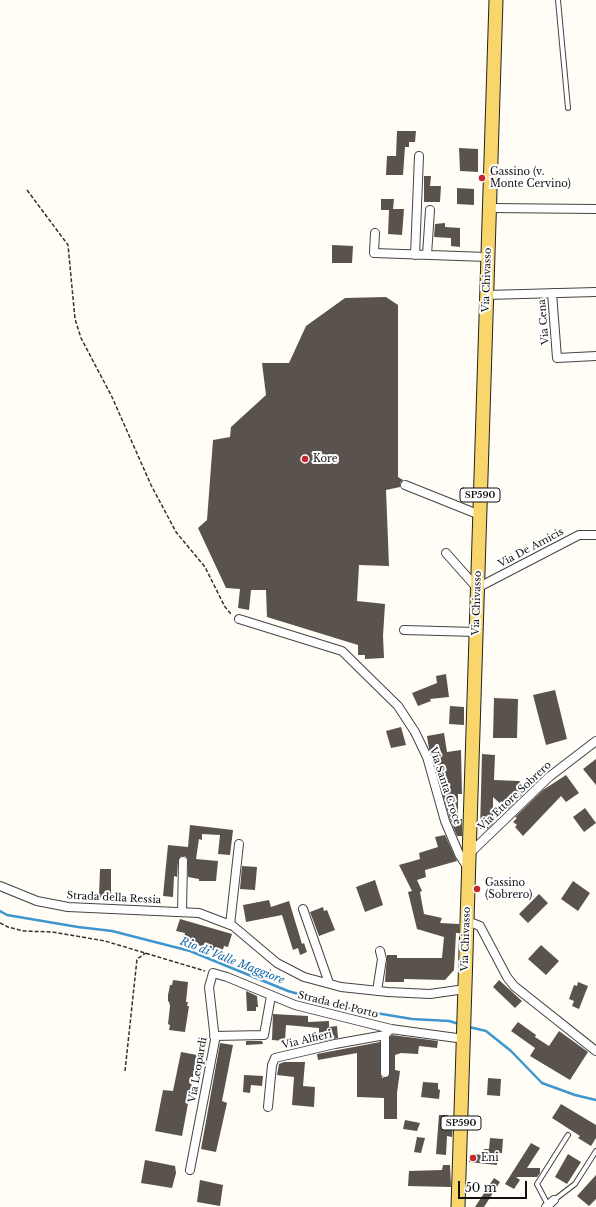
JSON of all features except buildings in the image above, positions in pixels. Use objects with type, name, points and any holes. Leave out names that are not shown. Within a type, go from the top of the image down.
[{"type":"main road","name":"Via Chivasso","points":[[458,1207],[496,0]]},
{"type":"street","points":[[415,255],[420,156]]},
{"type":"street","points":[[489,208],[596,209]]},
{"type":"street","points":[[427,255],[430,210]]},
{"type":"street","points":[[375,233],[374,253],[488,258]]},
{"type":"street","name":"Via Cena","points":[[486,295],[596,292]]},
{"type":"street","name":"Via Cena","points":[[552,293],[557,358],[596,356]]},
{"type":"street","points":[[405,485],[480,515]]},
{"type":"street","name":"Via De Amicis","points":[[477,588],[579,535],[596,535]]},
{"type":"street","points":[[446,553],[477,588]]},
{"type":"street","name":"Via Santa Croce","points":[[239,619],[342,651],[398,706],[416,732],[427,757],[444,821],[459,854],[469,868]]},
{"type":"street","points":[[404,630],[476,632]]},
{"type":"street","name":"Via Ettore Sobrero","points":[[469,854],[549,777],[596,741]]},
{"type":"street","points":[[230,925],[239,844]]},
{"type":"street","points":[[182,912],[183,861]]},
{"type":"street","name":"Strada della Ressia","points":[[0,886],[37,901],[68,907],[199,913],[230,925],[249,938],[277,963],[304,977],[330,983],[377,991],[430,994],[465,989]]},
{"type":"street","points":[[303,909],[330,983]]},
{"type":"street","points":[[467,920],[480,926],[506,977],[514,986],[596,1051]]},
{"type":"street","points":[[377,991],[382,959],[380,951]]},
{"type":"street","name":"Strada del Porto","points":[[213,973],[227,977],[295,1005],[391,1029],[464,1039]]},
{"type":"street","name":"Via Leopardi","points":[[190,1170],[214,1036],[210,987],[213,973]]},
{"type":"street","points":[[214,1036],[264,1036],[271,996]]},
{"type":"street","points":[[385,1073],[385,1035],[391,1029]]},
{"type":"street","name":"Via Alfieri","points":[[268,1107],[272,1065],[275,1058],[334,1044],[385,1035]]},
{"type":"lane","points":[[558,0],[568,108]]},
{"type":"lane","points":[[568,1135],[537,1184],[549,1204],[575,1184],[596,1151]]},
{"type":"path","points":[[27,190],[68,245],[75,319],[81,338],[112,397],[151,485],[176,532],[204,567],[225,607],[239,619]]},
{"type":"path","points":[[0,923],[8,927],[24,931],[52,932],[104,941],[147,952],[213,973]]},
{"type":"path","points":[[125,1071],[137,959],[147,952]]},
{"type":"waterway","name":"Rio di Valle Maggiore","points":[[0,911],[7,915],[112,931],[190,951],[288,991],[346,1008],[412,1019],[449,1021],[459,1024]]},
{"type":"waterway","name":"Rio di Valle Maggiore","points":[[469,1027],[486,1031],[511,1051],[542,1083],[575,1095],[596,1100]]},
{"type":"place","name":"Gassino (v. Monte Cervino)","points":[[482,178]]},
{"type":"place","name":"Kore","points":[[305,459]]},
{"type":"place","name":"Gassino (Sobrero)","points":[[477,889]]},
{"type":"place","name":"Eni","points":[[473,1158]]}]
